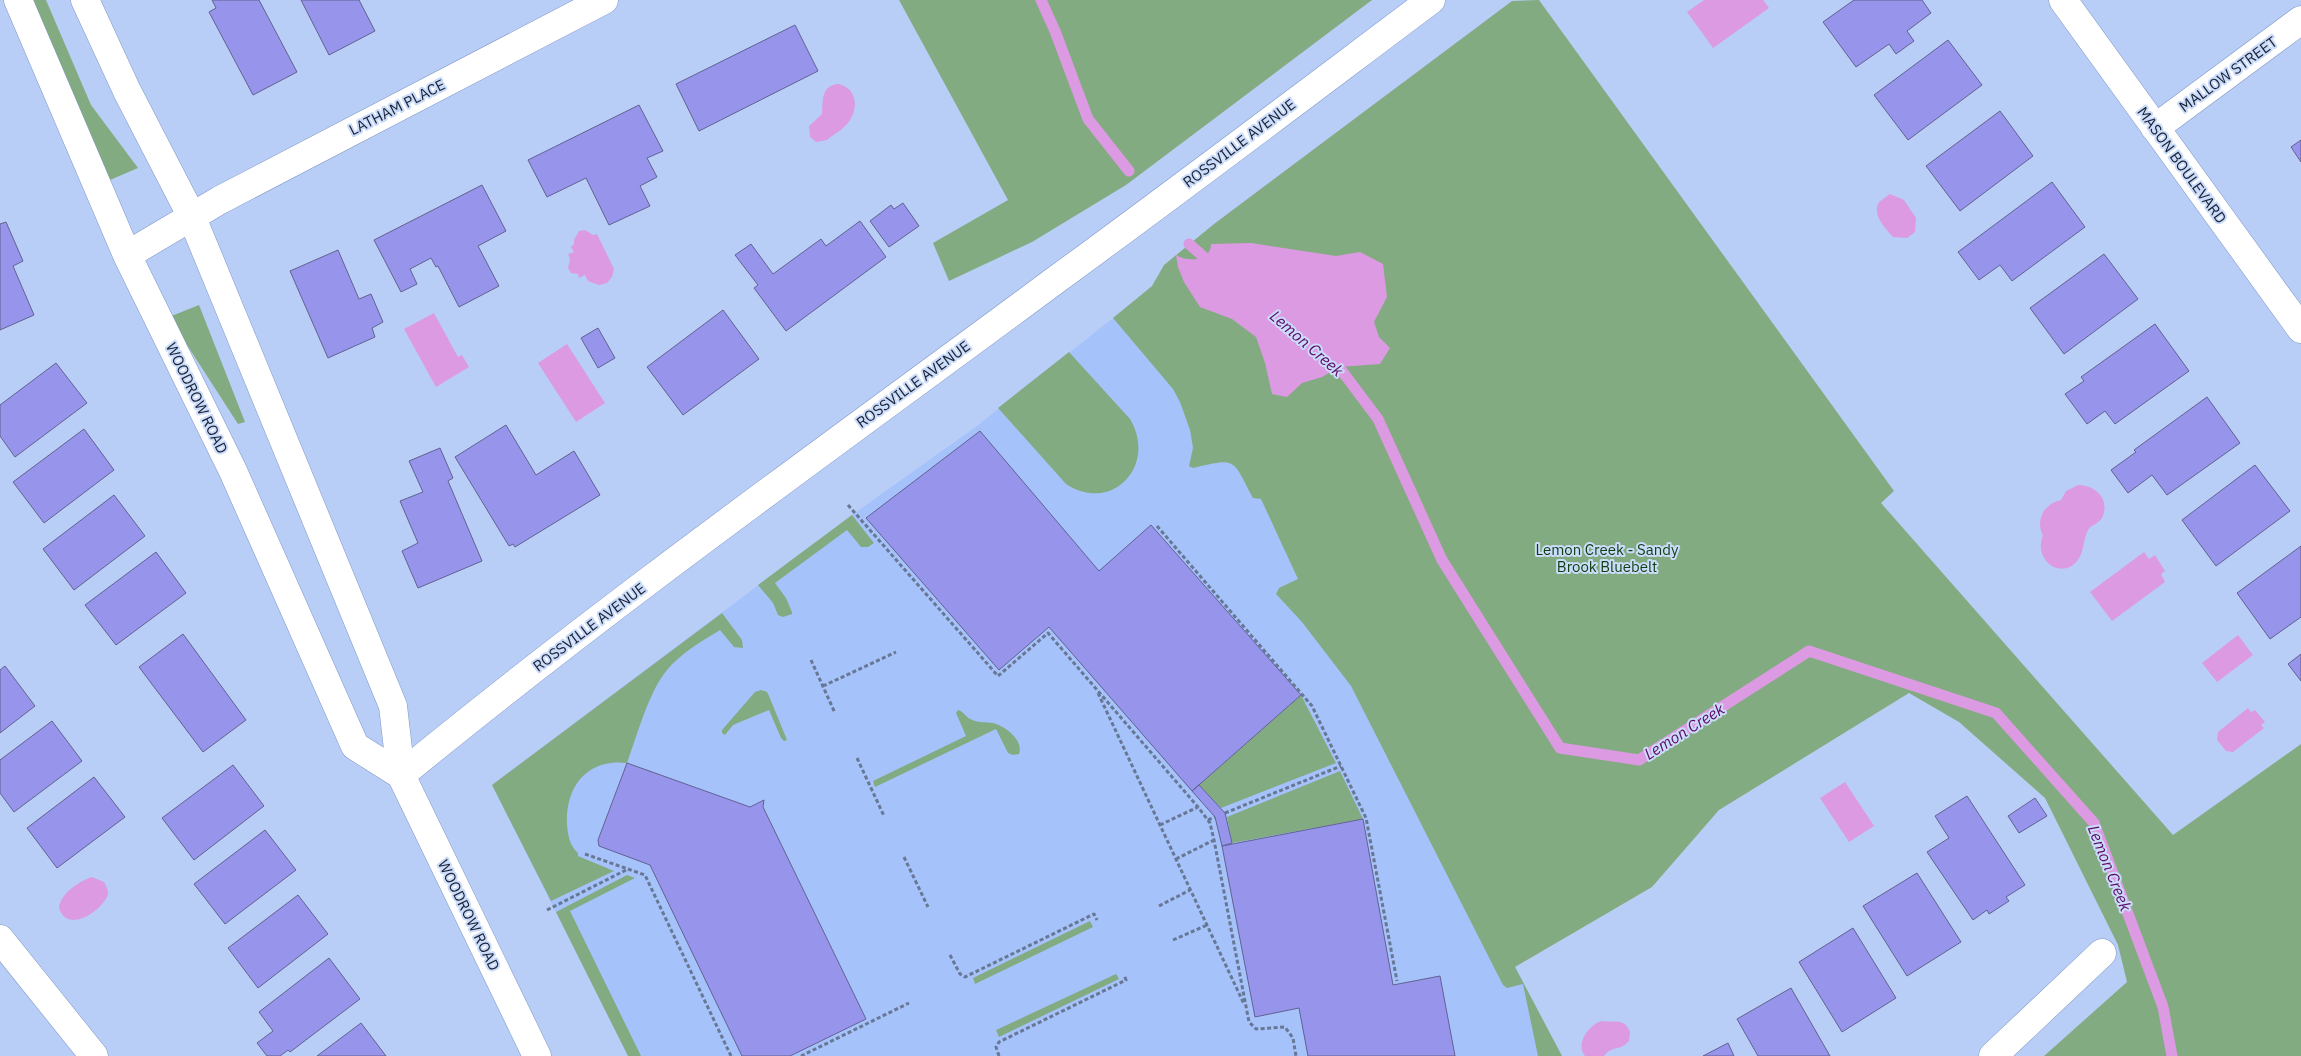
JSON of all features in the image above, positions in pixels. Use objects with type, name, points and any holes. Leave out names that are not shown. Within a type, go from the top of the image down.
[{"type":"street","name":"WOODROW ROAD","points":[[18,0],[127,255],[233,471],[355,746],[401,775]]},
{"type":"street","name":"WOODROW ROAD","points":[[85,0],[127,91],[191,215],[393,706],[401,775],[538,1056]]},
{"type":"street","name":"LATHAM PLACE","points":[[127,255],[191,215],[604,0]]},
{"type":"street","name":"ROSSVILLE AVENUE","points":[[401,775],[460,726],[704,539],[1066,273],[1431,0]]},
{"type":"street","name":"MASON BOULEVARD","points":[[2063,0],[2301,329]]},
{"type":"street","name":"MALLOW STREET","points":[[2155,128],[2301,20]]},
{"type":"street","points":[[0,939],[94,1056]]},
{"type":"street","points":[[1993,1056],[2102,953]]},
{"type":"path","points":[[848,506],[998,676],[1048,633],[1198,807],[1208,820],[1214,840],[1249,1022],[1256,1029],[1286,1027],[1293,1038],[1296,1056]]},
{"type":"path","points":[[1157,526],[1305,696],[1366,818],[1397,981]]},
{"type":"path","points":[[823,686],[896,652]]},
{"type":"path","points":[[811,660],[835,713]]},
{"type":"path","points":[[1095,688],[1247,1010]]},
{"type":"path","points":[[856,758],[884,816]]},
{"type":"path","points":[[1225,813],[1341,766]]},
{"type":"path","points":[[1160,825],[1198,807]]},
{"type":"path","points":[[1208,820],[1215,817]]},
{"type":"path","points":[[1176,858],[1214,840]]},
{"type":"path","points":[[585,854],[645,874],[731,1056]]},
{"type":"path","points":[[904,857],[928,907]]},
{"type":"path","points":[[547,910],[629,869]]},
{"type":"path","points":[[1159,906],[1190,890]]},
{"type":"path","points":[[950,955],[960,974],[965,977],[1094,914],[1096,920]]},
{"type":"path","points":[[1173,940],[1207,924]]},
{"type":"path","points":[[999,1056],[996,1047],[998,1042],[1126,980],[1124,975]]},
{"type":"path","points":[[801,1056],[909,1003]]},
{"type":"shaded area","points":[[1155,281],[1562,1056],[628,1056],[492,785],[852,515],[977,426],[1152,287]]},
{"type":"green space","points":[[32,0],[46,0],[91,105],[138,168],[110,180]]},
{"type":"green space","points":[[899,0],[1372,0],[1126,185],[1032,242],[949,281],[933,243],[1008,200]]},
{"type":"green space","name":"Lemon Creek - Sandy Brook Bluebelt","points":[[1539,0],[1894,491],[1881,503],[2173,835],[2301,744],[2301,1056],[2044,1056],[2127,982],[2118,945],[2045,798],[1959,722],[1909,693],[1719,810],[1652,887],[1515,967],[1562,1056],[1538,1056],[1523,984],[1507,988],[1503,985],[1351,686],[1302,622],[1276,594],[1279,588],[1298,579],[1261,499],[1253,498],[1237,468],[1232,464],[1226,462],[1193,468],[1189,466],[1193,448],[1190,430],[1180,402],[1173,389],[1113,318],[1152,286],[1164,265],[1214,224],[1512,1]]},
{"type":"green space","points":[[199,305],[245,422],[238,424],[169,317]]},
{"type":"green space","points":[[1069,352],[1130,419],[1137,437],[1138,453],[1134,468],[1125,480],[1113,489],[1099,493],[1083,492],[1066,484],[998,408]]},
{"type":"green space","points":[[852,515],[874,543],[868,547],[861,547],[847,530],[775,583],[786,598],[792,612],[792,614],[783,617],[778,615],[773,603],[758,585]]},
{"type":"green space","points":[[722,613],[742,640],[743,648],[734,647],[720,630],[679,658],[667,670],[655,690],[644,714],[627,763],[600,765],[590,770],[575,787],[567,811],[567,829],[571,844],[578,853],[578,856],[614,871],[551,901],[492,785]]},
{"type":"green space","points":[[761,690],[767,692],[787,740],[784,741],[781,738],[769,710],[733,725],[725,735],[722,733],[722,730],[755,692]]},
{"type":"green space","points":[[1301,695],[1336,763],[1221,808],[1199,785]]},
{"type":"green space","points":[[958,710],[973,720],[993,723],[1008,730],[1019,744],[1019,754],[1013,755],[1008,753],[996,729],[875,787],[873,781],[966,736],[956,713]]},
{"type":"green space","points":[[1340,771],[1363,819],[1232,843],[1227,817]]},
{"type":"green space","points":[[627,875],[635,878],[570,911],[641,1056],[628,1056],[556,912]]},
{"type":"green space","points":[[1090,921],[1093,927],[975,984],[973,978]]},
{"type":"green space","points":[[1116,974],[1119,979],[999,1037],[996,1030]]},
{"type":"water","points":[[1704,0],[1763,0],[1769,8],[1713,48],[1687,12]]},
{"type":"water","points":[[839,84],[846,87],[854,97],[855,104],[852,117],[843,128],[827,140],[816,142],[810,137],[809,126],[822,114],[826,90],[833,85]]},
{"type":"water","points":[[1890,194],[1904,200],[1916,218],[1915,232],[1907,238],[1893,237],[1878,216],[1877,207],[1879,202]]},
{"type":"water","points":[[585,230],[593,235],[597,234],[614,269],[612,277],[607,283],[599,285],[588,281],[585,275],[579,278],[578,274],[571,273],[568,268],[570,259],[568,254],[574,252],[571,247],[574,244],[574,240],[579,231]]},
{"type":"water","points":[[1251,243],[1336,256],[1360,252],[1383,264],[1387,297],[1374,322],[1379,337],[1390,348],[1380,364],[1339,367],[1322,377],[1302,383],[1287,397],[1272,394],[1265,363],[1256,337],[1232,319],[1200,307],[1184,282],[1176,255],[1186,259],[1198,259],[1207,254],[1211,244]]},
{"type":"water","points":[[434,313],[458,357],[462,355],[469,367],[436,387],[404,329]]},
{"type":"water","points":[[567,344],[605,403],[576,422],[538,363]]},
{"type":"water","points":[[2078,485],[2090,487],[2100,494],[2103,499],[2104,511],[2102,518],[2088,530],[2077,561],[2073,565],[2059,569],[2053,567],[2048,562],[2041,550],[2043,536],[2040,524],[2041,518],[2050,505],[2061,500],[2066,491]]},
{"type":"water","points":[[2144,552],[2149,559],[2155,555],[2165,571],[2161,574],[2165,582],[2112,621],[2090,592]]},
{"type":"water","points":[[2238,635],[2253,655],[2217,682],[2202,663]]},
{"type":"water","points":[[2248,708],[2251,712],[2255,710],[2265,722],[2261,725],[2264,728],[2233,752],[2226,751],[2217,740],[2218,732]]},
{"type":"water","points":[[1845,782],[1874,826],[1849,842],[1820,798]]},
{"type":"water","points":[[92,877],[104,882],[108,892],[106,899],[86,916],[71,920],[64,916],[59,908],[66,893],[76,885]]},
{"type":"water","points":[[1602,1021],[1622,1022],[1625,1024],[1630,1032],[1629,1041],[1611,1050],[1604,1056],[1585,1056],[1582,1046],[1585,1035],[1592,1026]]},
{"type":"building","points":[[212,0],[259,0],[297,72],[253,95],[209,12],[216,8]]},
{"type":"building","points":[[301,0],[359,0],[375,31],[329,55]]},
{"type":"building","points":[[1854,0],[1922,0],[1931,13],[1907,31],[1914,41],[1896,54],[1889,44],[1856,67],[1823,22]]},
{"type":"building","points":[[795,25],[818,71],[699,131],[676,84]]},
{"type":"building","points":[[1948,40],[1982,85],[1908,140],[1874,95]]},
{"type":"building","points":[[639,105],[663,151],[647,158],[657,177],[640,186],[650,206],[609,225],[586,178],[547,197],[528,160]]},
{"type":"building","points":[[2000,111],[2033,156],[1960,211],[1926,166]]},
{"type":"building","points":[[2301,140],[2301,162],[2291,147]]},
{"type":"building","points":[[2052,182],[2085,227],[2012,281],[2000,265],[1979,280],[1958,252]]},
{"type":"building","points":[[482,185],[506,231],[478,246],[499,286],[459,307],[438,266],[436,267],[431,258],[410,269],[417,284],[401,292],[374,240]]},
{"type":"building","points":[[903,203],[919,226],[889,247],[870,221],[891,205],[894,209]]},
{"type":"building","points":[[860,221],[886,257],[786,331],[754,288],[758,285],[735,255],[751,244],[773,274],[821,239],[826,246]]},
{"type":"building","points":[[6,222],[23,261],[13,266],[34,315],[0,330],[0,224]]},
{"type":"building","points":[[338,250],[359,299],[371,294],[383,322],[372,328],[375,337],[328,358],[290,271]]},
{"type":"building","points":[[2104,254],[2138,299],[2064,354],[2030,308]]},
{"type":"building","points":[[723,310],[759,359],[683,415],[647,367]]},
{"type":"building","points":[[2155,324],[2189,371],[2115,424],[2105,411],[2087,424],[2065,394],[2084,381],[2081,377]]},
{"type":"building","points":[[598,328],[615,358],[598,368],[581,338]]},
{"type":"building","points":[[56,363],[87,403],[15,457],[0,436],[0,405]]},
{"type":"building","points":[[2207,397],[2240,443],[2167,495],[2152,475],[2128,493],[2111,470],[2136,452],[2134,450]]},
{"type":"building","points":[[506,425],[536,475],[574,451],[600,495],[515,547],[513,544],[509,546],[455,457]]},
{"type":"building","points":[[84,429],[114,470],[44,523],[13,482]]},
{"type":"building","points":[[980,431],[1099,571],[1151,525],[1301,695],[1192,791],[1049,627],[999,670],[866,518]]},
{"type":"building","points":[[440,448],[453,478],[448,481],[482,561],[418,588],[402,551],[418,543],[400,501],[423,492],[409,461]]},
{"type":"building","points":[[2255,465],[2290,511],[2216,566],[2182,520]]},
{"type":"building","points":[[114,495],[145,536],[74,590],[43,549]]},
{"type":"building","points":[[2301,546],[2301,617],[2270,639],[2237,593]]},
{"type":"building","points":[[156,552],[186,593],[116,645],[85,605]]},
{"type":"building","points":[[183,634],[246,720],[203,752],[139,667]]},
{"type":"building","points":[[2301,654],[2301,681],[2288,664]]},
{"type":"building","points":[[5,666],[35,706],[0,733],[0,670]]},
{"type":"building","points":[[52,721],[82,761],[14,812],[0,793],[0,760]]},
{"type":"building","points":[[627,763],[750,807],[764,800],[763,807],[866,1019],[790,1056],[742,1056],[650,865],[599,846],[598,840]]},
{"type":"building","points":[[233,765],[264,806],[194,860],[162,818]]},
{"type":"building","points":[[94,777],[125,817],[57,868],[27,828]]},
{"type":"building","points":[[1199,785],[1225,813],[1232,843],[1222,846],[1215,817],[1192,791]]},
{"type":"building","points":[[1967,796],[2025,885],[2006,897],[2009,901],[1989,914],[1987,910],[1973,920],[1927,852],[1949,838],[1935,816]]},
{"type":"building","points":[[2035,798],[2047,816],[2019,833],[2008,816]]},
{"type":"building","points":[[1363,819],[1393,985],[1440,976],[1455,1056],[1308,1056],[1299,1008],[1255,1017],[1222,846]]},
{"type":"building","points":[[265,830],[296,870],[225,924],[194,884]]},
{"type":"building","points":[[1917,873],[1961,942],[1907,976],[1863,906]]},
{"type":"building","points":[[298,895],[328,934],[258,988],[228,948]]},
{"type":"building","points":[[1853,928],[1896,998],[1842,1032],[1799,962]]},
{"type":"building","points":[[329,958],[360,999],[290,1052],[288,1050],[280,1056],[267,1056],[257,1043],[273,1031],[259,1012]]},
{"type":"building","points":[[1791,988],[1830,1056],[1758,1056],[1737,1019]]},
{"type":"building","points":[[361,1023],[386,1056],[317,1056]]},
{"type":"building","points":[[1728,1043],[1734,1056],[1703,1056]]},
{"type":"waterway","name":"Lemon Creek","points":[[1041,0],[1055,31],[1088,119],[1129,171]]},
{"type":"waterway","name":"Lemon Creek","points":[[1189,244],[1214,266]]},
{"type":"waterway","name":"Lemon Creek","points":[[1328,358],[1339,367],[1378,419],[1442,560],[1560,748],[1639,760],[1809,651],[1996,713],[2094,823],[2163,1007],[2172,1056]]}]
